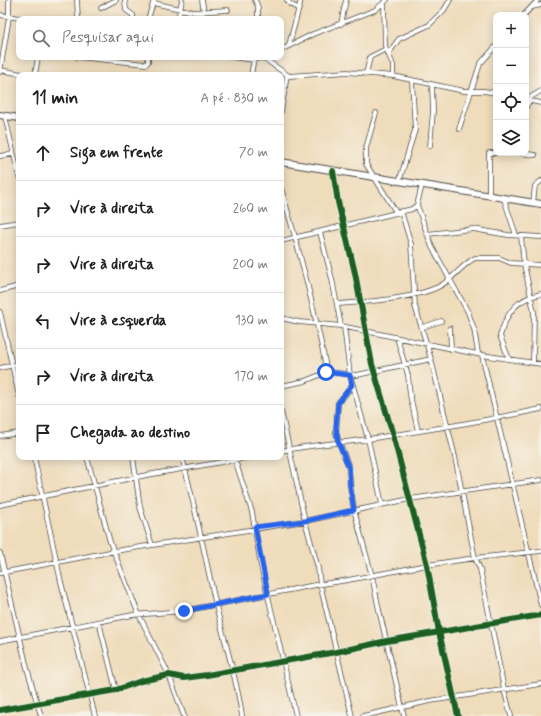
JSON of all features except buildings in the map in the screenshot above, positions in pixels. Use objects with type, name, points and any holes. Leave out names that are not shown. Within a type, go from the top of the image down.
[{"type":"main road","points":[[3,116],[16,118]]},
{"type":"main road","points":[[284,163],[541,204]]},
{"type":"street","points":[[9,0],[9,17],[0,71],[16,73]]},
{"type":"street","points":[[77,0],[78,16]]},
{"type":"street","points":[[101,8],[108,2],[116,0]]},
{"type":"street","points":[[126,0],[126,10],[132,16]]},
{"type":"street","points":[[179,16],[182,0]]},
{"type":"street","points":[[202,0],[204,12]]},
{"type":"street","points":[[254,0],[258,7],[258,16]]},
{"type":"street","points":[[287,0],[290,4],[299,9]]},
{"type":"street","points":[[289,45],[301,0]]},
{"type":"street","points":[[341,24],[346,0]]},
{"type":"street","points":[[366,74],[370,57],[387,52],[400,38],[431,24],[444,10],[450,0]]},
{"type":"street","points":[[527,12],[538,0]]},
{"type":"street","points":[[284,48],[314,34],[375,10],[385,1]]},
{"type":"street","points":[[385,1],[387,52],[393,64],[393,76]]},
{"type":"street","points":[[149,16],[154,2],[181,9],[204,12],[228,10]]},
{"type":"street","points":[[532,7],[541,5]]},
{"type":"street","points":[[0,15],[16,18]]},
{"type":"street","points":[[459,129],[480,64],[494,48]]},
{"type":"street","points":[[36,72],[38,60]]},
{"type":"street","points":[[107,60],[146,64],[148,60]]},
{"type":"street","points":[[252,72],[254,60]]},
{"type":"street","points":[[266,60],[283,72]]},
{"type":"street","points":[[284,73],[294,76],[334,72],[393,76],[470,92],[484,91],[493,92]]},
{"type":"street","points":[[284,94],[287,75]]},
{"type":"street","points":[[399,182],[415,130],[412,81]]},
{"type":"street","points":[[430,146],[433,111],[432,85]]},
{"type":"street","points":[[529,99],[541,91]]},
{"type":"street","points":[[529,100],[541,103]]},
{"type":"street","points":[[376,113],[365,156],[368,169],[399,212],[410,240],[417,313],[423,327],[447,427],[475,558],[480,569],[504,689],[511,716]]},
{"type":"street","points":[[3,116],[16,166]]},
{"type":"street","points":[[490,196],[489,153],[493,153]]},
{"type":"street","points":[[0,156],[13,154]]},
{"type":"street","points":[[529,155],[535,156]]},
{"type":"street","points":[[332,171],[361,302],[365,332],[427,565],[439,632],[458,716]]},
{"type":"street","points":[[533,203],[536,186],[541,181]]},
{"type":"street","points":[[422,185],[417,205],[427,234],[449,280],[468,312],[474,329],[514,484],[528,553],[541,605]]},
{"type":"street","points":[[284,198],[296,238],[317,324],[326,372]]},
{"type":"street","points":[[504,199],[516,236]]},
{"type":"street","points":[[284,240],[412,209],[417,205]]},
{"type":"street","points":[[0,225],[16,222]]},
{"type":"street","points":[[427,234],[473,229],[516,236],[541,237]]},
{"type":"street","points":[[320,232],[343,327],[352,385],[368,439],[382,504]]},
{"type":"street","points":[[522,236],[524,264],[534,312],[533,363]]},
{"type":"street","points":[[337,304],[415,294],[438,287],[449,280],[475,258],[499,258],[511,262],[541,265]]},
{"type":"street","points":[[0,291],[16,287]]},
{"type":"street","points":[[509,359],[501,338],[502,329],[515,307],[522,300],[530,296],[541,294]]},
{"type":"street","points":[[0,312],[16,383]]},
{"type":"street","points":[[284,319],[299,322],[343,327],[451,349],[541,364]]},
{"type":"street","points":[[423,327],[441,321]]},
{"type":"street","points":[[450,328],[451,349]]},
{"type":"street","points":[[397,338],[405,364],[418,431]]},
{"type":"street","points":[[284,385],[305,381],[326,372],[350,375],[431,359]]},
{"type":"street","points":[[0,368],[16,365]]},
{"type":"street","points":[[352,385],[344,393],[337,407],[336,428],[338,441],[349,468],[354,510],[372,576],[404,716]]},
{"type":"street","points":[[284,450],[338,441],[368,439],[497,419],[541,409]]},
{"type":"street","points":[[284,424],[305,521],[318,568],[320,584],[352,716]]},
{"type":"street","points":[[0,436],[16,433]]},
{"type":"street","points":[[35,460],[56,563],[94,716]]},
{"type":"street","points":[[88,460],[110,542],[115,551],[139,615],[169,676],[184,716]]},
{"type":"street","points":[[133,460],[140,507],[152,544]]},
{"type":"street","points":[[183,460],[194,500],[242,716]]},
{"type":"street","points":[[0,505],[136,477],[186,470],[231,460]]},
{"type":"street","points":[[235,460],[255,527],[268,594],[296,716]]},
{"type":"street","points":[[2,572],[152,544],[255,527],[305,521],[410,499],[541,480]]},
{"type":"street","points":[[0,641],[139,615],[184,611],[320,584],[372,576],[427,565],[541,551]]},
{"type":"street","points":[[0,553],[2,572],[41,716]]},
{"type":"street","points":[[0,710],[116,690],[141,681],[169,676],[184,678],[233,670],[541,614]]},
{"type":"street","points":[[99,622],[116,690]]},
{"type":"street","points":[[363,716],[402,707],[541,684]]},
{"type":"cycle path","points":[[333,171],[338,202],[355,273],[372,364],[393,435],[427,565],[439,632],[458,716]]},
{"type":"cycle path","points":[[0,710],[116,690],[141,681],[169,675],[184,678],[207,675],[336,652],[387,641],[541,615]]},
{"type":"route","points":[[184,611],[268,594],[261,566],[255,527],[305,521],[354,510],[349,468],[336,433],[337,407],[344,393],[352,385],[350,375],[326,372]]}]
